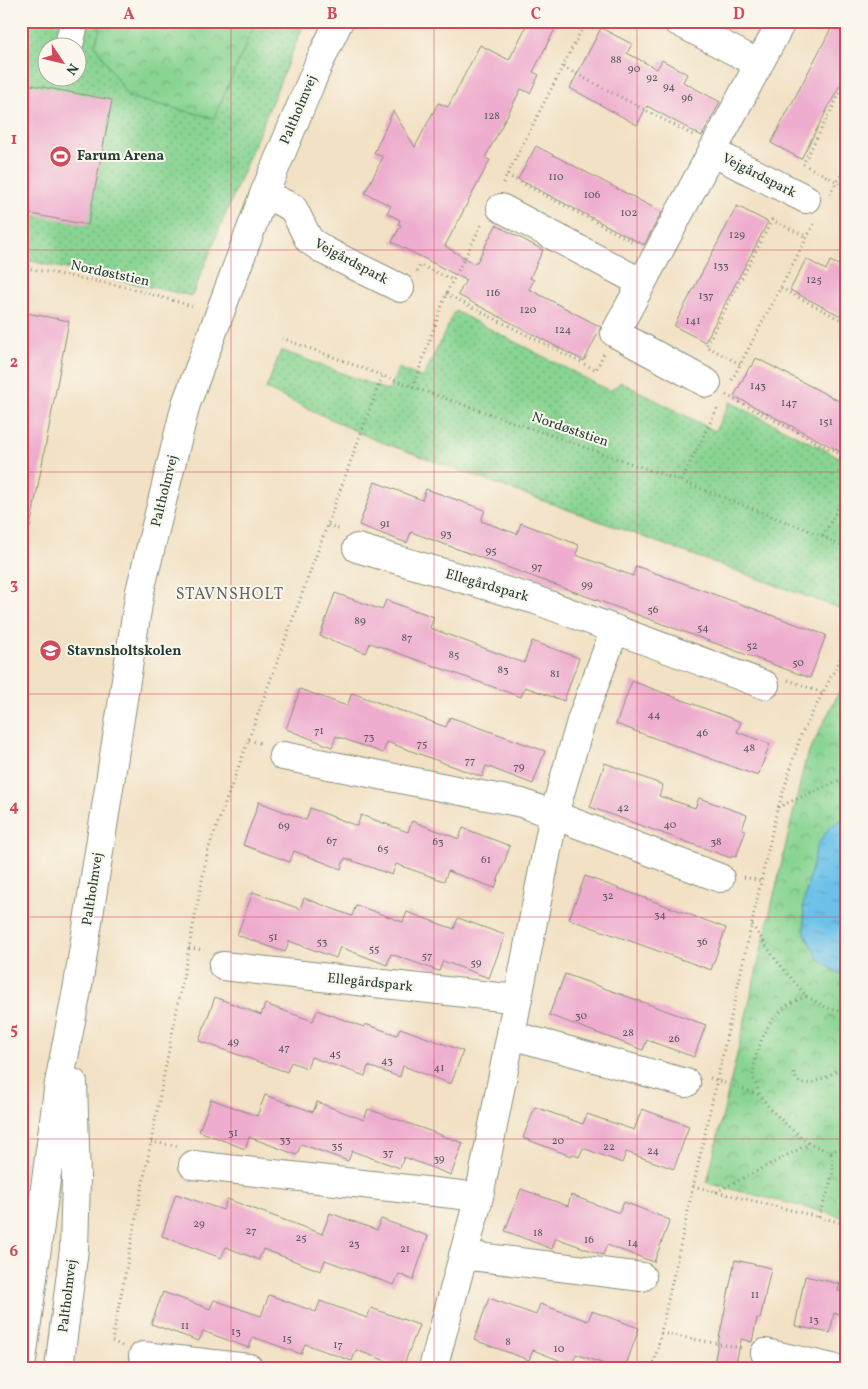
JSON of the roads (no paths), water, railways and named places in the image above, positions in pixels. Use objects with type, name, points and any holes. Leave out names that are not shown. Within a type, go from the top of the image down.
[{"type":"street","points":[[71,38],[75,21]]},
{"type":"street","name":"Paltholmvej","points":[[21,1367],[60,1082],[78,985],[140,591],[186,404],[264,194],[338,21]]},
{"type":"street","points":[[677,21],[759,64]]},
{"type":"street","name":"Vejgårdspark","points":[[720,388],[615,333],[782,21]]},
{"type":"street","name":"Vejgårdspark","points":[[713,149],[818,204]]},
{"type":"street","name":"Vejgårdspark","points":[[264,194],[293,208],[310,240],[325,251],[400,288]]},
{"type":"street","points":[[495,206],[642,283]]},
{"type":"street","name":"Ellegårdspark","points":[[357,548],[536,600],[765,685]]},
{"type":"street","points":[[440,1367],[463,1255],[479,1197],[554,814],[582,718],[615,629]]},
{"type":"street","points":[[283,756],[522,803],[732,877]]},
{"type":"street","name":"Ellegårdspark","points":[[223,966],[518,1000]]},
{"type":"street","name":"Paltholmvej","points":[[59,1368],[74,1249],[76,1178],[73,1090],[78,985]]},
{"type":"street","points":[[510,1035],[686,1084]]},
{"type":"street","points":[[193,1165],[479,1197]]},
{"type":"street","points":[[463,1255],[642,1277]]},
{"type":"street","points":[[765,1353],[832,1368]]},
{"type":"street","points":[[143,1356],[249,1368]]},
{"type":"water","points":[[847,819],[847,990],[845,975],[833,970],[818,958],[805,934],[803,905],[817,845],[830,827],[840,820]]},
{"type":"place","name":"Farum Arena","points":[[61,156]]},
{"type":"place","name":"Stavnsholtskolen","points":[[51,651]]},
{"type":"district","name":"STAVNSHOLT","points":[[230,595]]}]
